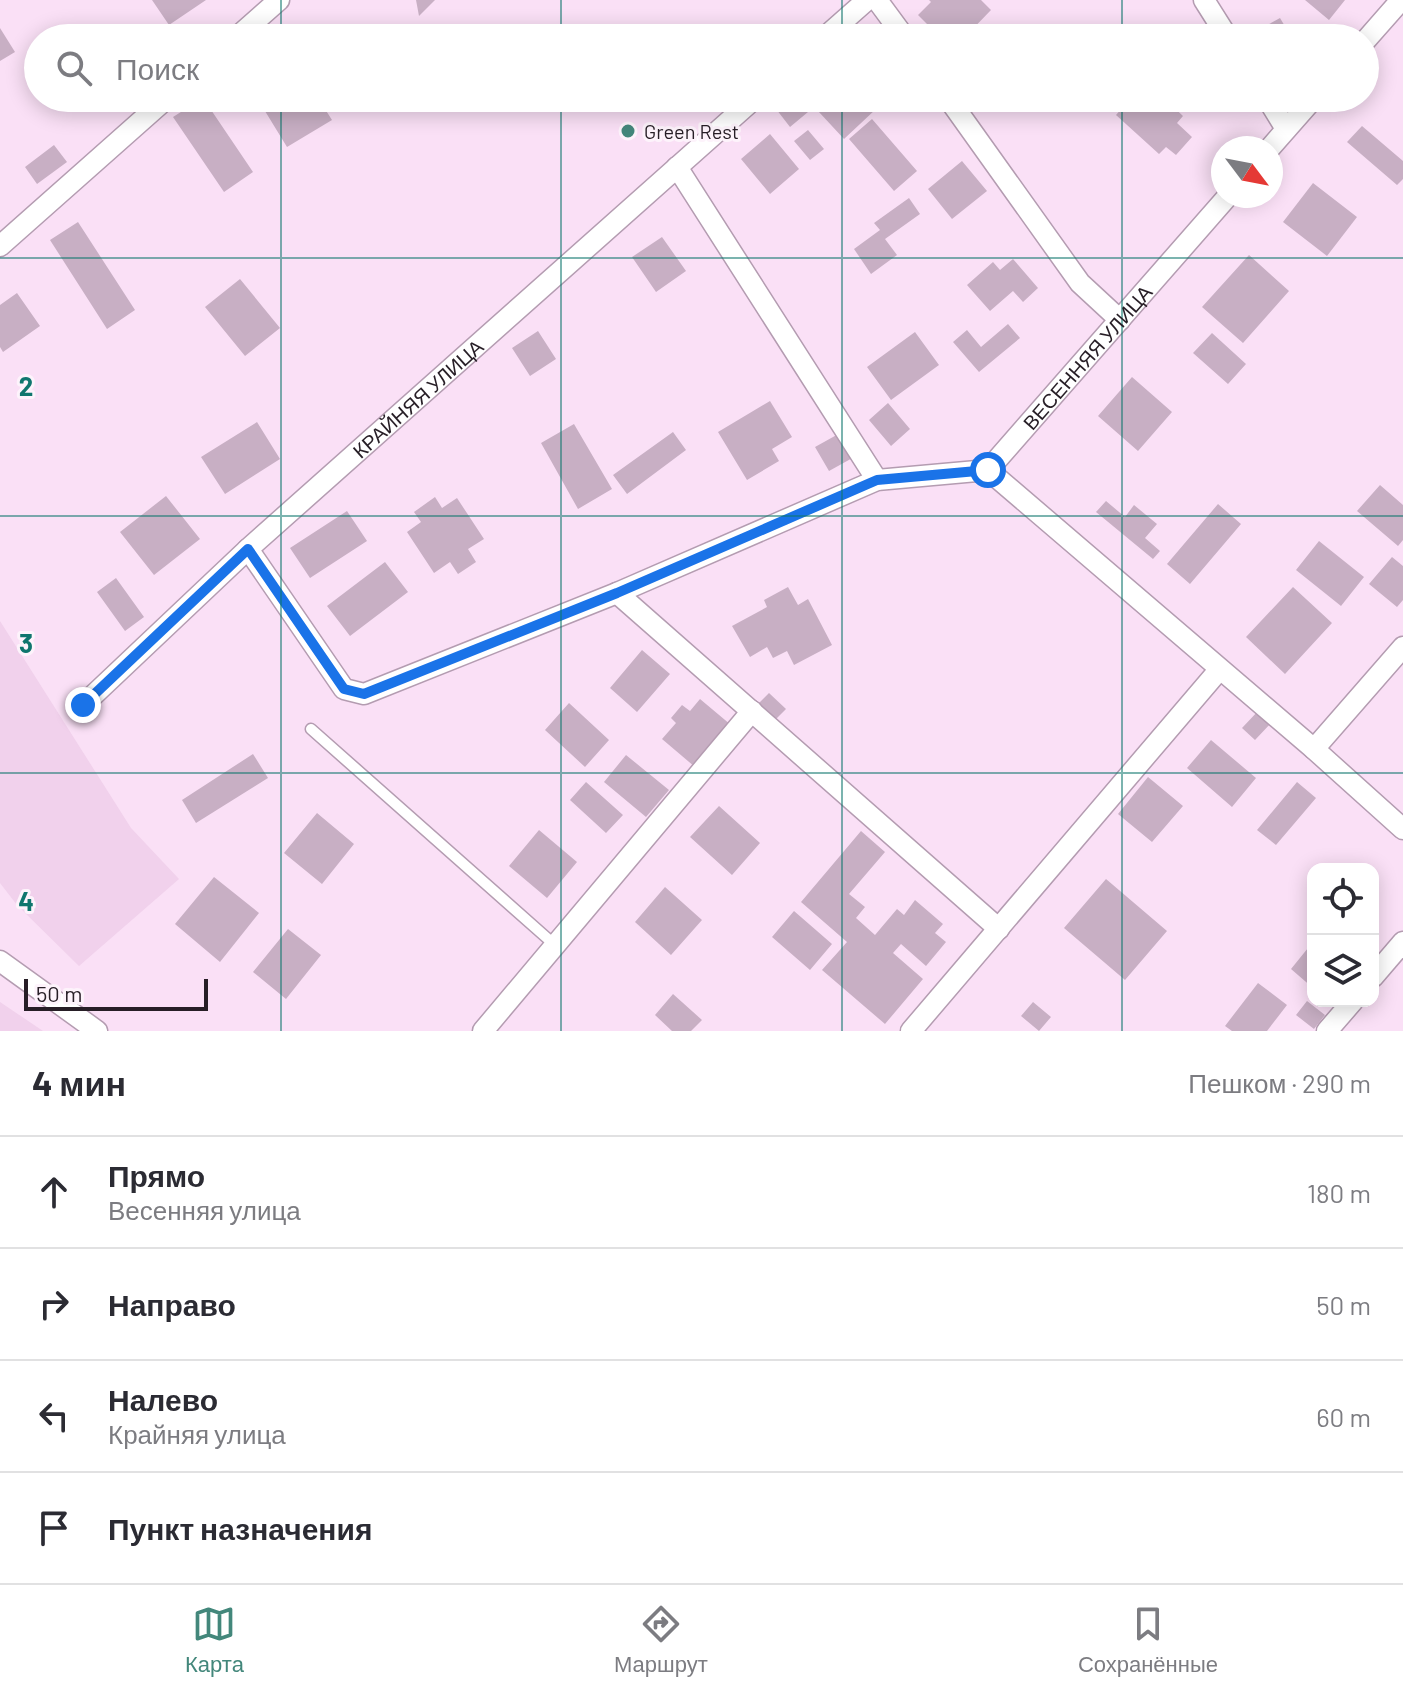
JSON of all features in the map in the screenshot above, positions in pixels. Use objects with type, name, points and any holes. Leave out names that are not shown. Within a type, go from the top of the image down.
[{"type":"street","points":[[252,24],[279,0]]},
{"type":"street","points":[[840,24],[867,0]]},
{"type":"street","points":[[877,0],[895,24]]},
{"type":"street","points":[[1204,0],[1219,24]]},
{"type":"street","points":[[1379,25],[1401,0]]},
{"type":"street","points":[[0,246],[151,112]]},
{"type":"street","name":"КРАЙНЯЯ УЛИЦА","points":[[83,705],[248,549],[739,112]]},
{"type":"street","points":[[958,112],[1080,283],[1120,320]]},
{"type":"street","points":[[1276,112],[1286,129]]},
{"type":"street","points":[[1280,136],[1301,112]]},
{"type":"street","points":[[677,167],[877,480]]},
{"type":"street","name":"ВЕСЕННЯЯ УЛИЦА","points":[[988,470],[1218,208]]},
{"type":"street","points":[[248,549],[344,689],[364,694],[617,593],[877,480],[988,470],[1403,829]]},
{"type":"street","points":[[617,593],[999,929]]},
{"type":"street","points":[[1314,749],[1403,647]]},
{"type":"street","points":[[911,1031],[1219,670]]},
{"type":"street","points":[[483,1031],[752,711]]},
{"type":"street","points":[[1379,970],[1403,942]]},
{"type":"street","points":[[0,961],[97,1031]]},
{"type":"street","points":[[1327,1031],[1348,1007]]},
{"type":"lane","points":[[311,729],[556,946]]},
{"type":"shaded area","points":[[0,621],[131,828],[179,879],[79,966],[17,905],[0,883]]},
{"type":"shaded area","points":[[0,1002],[43,1031],[0,1031]]},
{"type":"building","points":[[152,0],[206,0],[170,24]]},
{"type":"building","points":[[416,0],[435,0],[419,16]]},
{"type":"building","points":[[929,0],[981,0],[991,10],[978,24],[927,24],[918,15],[931,2]]},
{"type":"building","points":[[1305,0],[1345,0],[1329,20]]},
{"type":"building","points":[[1280,18],[1284,24],[1269,24]]},
{"type":"building","points":[[0,28],[15,52],[0,61]]},
{"type":"building","points":[[181,112],[212,112],[253,172],[224,192],[173,117]]},
{"type":"building","points":[[266,112],[327,112],[332,120],[287,147]]},
{"type":"building","points":[[778,112],[808,112],[790,127]]},
{"type":"building","points":[[819,112],[873,112],[844,139]]},
{"type":"building","points":[[1119,112],[1179,112],[1183,116],[1177,123],[1192,137],[1176,155],[1166,147],[1159,154],[1116,115]]},
{"type":"building","points":[[872,119],[917,171],[894,191],[849,139]]},
{"type":"building","points":[[1362,126],[1403,161],[1403,179],[1397,185],[1347,142]]},
{"type":"building","points":[[808,130],[824,149],[810,160],[794,141]]},
{"type":"building","points":[[770,134],[799,169],[770,194],[741,159]]},
{"type":"building","points":[[54,145],[67,162],[37,184],[25,167]]},
{"type":"building","points":[[962,161],[987,191],[952,219],[928,189]]},
{"type":"building","points":[[1313,183],[1357,217],[1327,256],[1283,222]]},
{"type":"building","points":[[909,198],[920,214],[885,239],[897,255],[871,274],[854,249],[880,230],[874,223]]},
{"type":"building","points":[[78,222],[135,310],[107,329],[50,240]]},
{"type":"building","points":[[662,237],[686,271],[656,292],[632,257]]},
{"type":"building","points":[[1249,255],[1289,291],[1243,343],[1202,307]]},
{"type":"building","points":[[1013,259],[1038,288],[1023,302],[1013,291],[990,311],[967,285],[993,262],[1000,270]]},
{"type":"building","points":[[240,279],[280,328],[245,356],[205,307]]},
{"type":"building","points":[[17,293],[40,326],[3,352],[0,347],[0,305]]},
{"type":"building","points":[[1008,324],[1020,338],[979,372],[953,342],[967,330],[981,347]]},
{"type":"building","points":[[538,331],[556,359],[530,376],[512,348]]},
{"type":"building","points":[[915,332],[939,365],[891,400],[867,367]]},
{"type":"building","points":[[1212,333],[1246,364],[1228,384],[1193,353]]},
{"type":"building","points":[[1132,377],[1172,412],[1138,451],[1098,416]]},
{"type":"building","points":[[770,401],[792,437],[772,449],[779,461],[747,480],[718,432]]},
{"type":"building","points":[[888,403],[910,429],[891,446],[869,420]]},
{"type":"building","points":[[257,422],[280,459],[225,494],[201,457]]},
{"type":"building","points":[[574,424],[612,489],[578,509],[541,443]]},
{"type":"building","points":[[673,432],[686,450],[627,494],[613,475]]},
{"type":"building","points":[[842,432],[856,456],[829,471],[815,447]]},
{"type":"building","points":[[1380,485],[1403,505],[1403,540],[1398,546],[1357,511]]},
{"type":"building","points":[[166,496],[200,539],[154,575],[120,532]]},
{"type":"building","points":[[435,497],[442,508],[457,498],[484,539],[468,549],[476,562],[458,574],[450,562],[434,573],[407,532],[421,522],[414,512]]},
{"type":"building","points":[[1106,501],[1125,517],[1134,505],[1157,524],[1145,538],[1160,551],[1153,559],[1096,512]]},
{"type":"building","points":[[1218,504],[1241,524],[1190,584],[1167,564]]},
{"type":"building","points":[[347,511],[367,541],[310,578],[290,548]]},
{"type":"building","points":[[1319,541],[1364,577],[1341,606],[1296,570]]},
{"type":"building","points":[[1392,557],[1403,566],[1403,600],[1397,607],[1369,584]]},
{"type":"building","points":[[385,562],[408,592],[350,636],[327,606]]},
{"type":"building","points":[[116,578],[144,617],[125,631],[97,592]]},
{"type":"building","points":[[788,587],[798,605],[808,599],[832,645],[794,665],[787,651],[773,658],[767,647],[750,657],[732,626],[767,607],[764,600]]},
{"type":"building","points":[[1293,587],[1332,623],[1285,674],[1246,637]]},
{"type":"building","points":[[642,650],[670,674],[637,712],[610,688]]},
{"type":"building","points":[[769,693],[786,709],[771,724],[754,708]]},
{"type":"building","points":[[700,699],[731,725],[695,767],[662,739],[676,723],[671,718],[682,705],[690,711]]},
{"type":"building","points":[[569,703],[609,740],[585,767],[545,730]]},
{"type":"building","points":[[1259,710],[1272,722],[1255,740],[1242,728]]},
{"type":"building","points":[[1211,740],[1256,778],[1232,807],[1187,768]]},
{"type":"building","points":[[253,754],[268,778],[196,823],[182,800]]},
{"type":"building","points":[[626,755],[669,790],[646,817],[604,782]]},
{"type":"building","points":[[1148,777],[1183,806],[1152,842],[1118,814]]},
{"type":"building","points":[[586,782],[623,815],[606,833],[570,800]]},
{"type":"building","points":[[1297,782],[1316,798],[1276,845],[1257,830]]},
{"type":"building","points":[[719,806],[760,843],[732,875],[690,837]]},
{"type":"building","points":[[317,813],[354,844],[322,884],[284,853]]},
{"type":"building","points":[[539,830],[577,862],[547,898],[509,866]]},
{"type":"building","points":[[861,831],[885,852],[849,894],[865,907],[856,918],[875,935],[897,909],[904,915],[915,900],[943,924],[935,933],[946,942],[926,966],[901,944],[893,953],[923,979],[885,1024],[822,970],[847,942],[801,902]]},
{"type":"building","points":[[214,877],[259,913],[220,962],[175,924]]},
{"type":"building","points":[[1106,879],[1167,931],[1125,980],[1064,928]]},
{"type":"building","points":[[665,887],[702,920],[671,955],[635,922]]},
{"type":"building","points":[[794,911],[832,944],[810,970],[772,937]]},
{"type":"building","points":[[288,929],[321,955],[286,999],[253,972]]},
{"type":"building","points":[[1307,949],[1307,983],[1291,969]]},
{"type":"building","points":[[1258,983],[1287,1005],[1267,1031],[1232,1031],[1225,1026]]},
{"type":"building","points":[[673,994],[702,1020],[691,1031],[672,1031],[655,1015]]},
{"type":"building","points":[[1307,1001],[1307,1007],[1315,1007],[1325,1015],[1314,1029],[1296,1015]]},
{"type":"building","points":[[1033,1002],[1051,1017],[1039,1031],[1021,1016]]},
{"type":"place","name":"Green Rest","points":[[628,131]]},
{"type":"route","points":[[83,705],[248,549],[344,689],[364,694],[617,593],[877,480],[988,470]]}]
